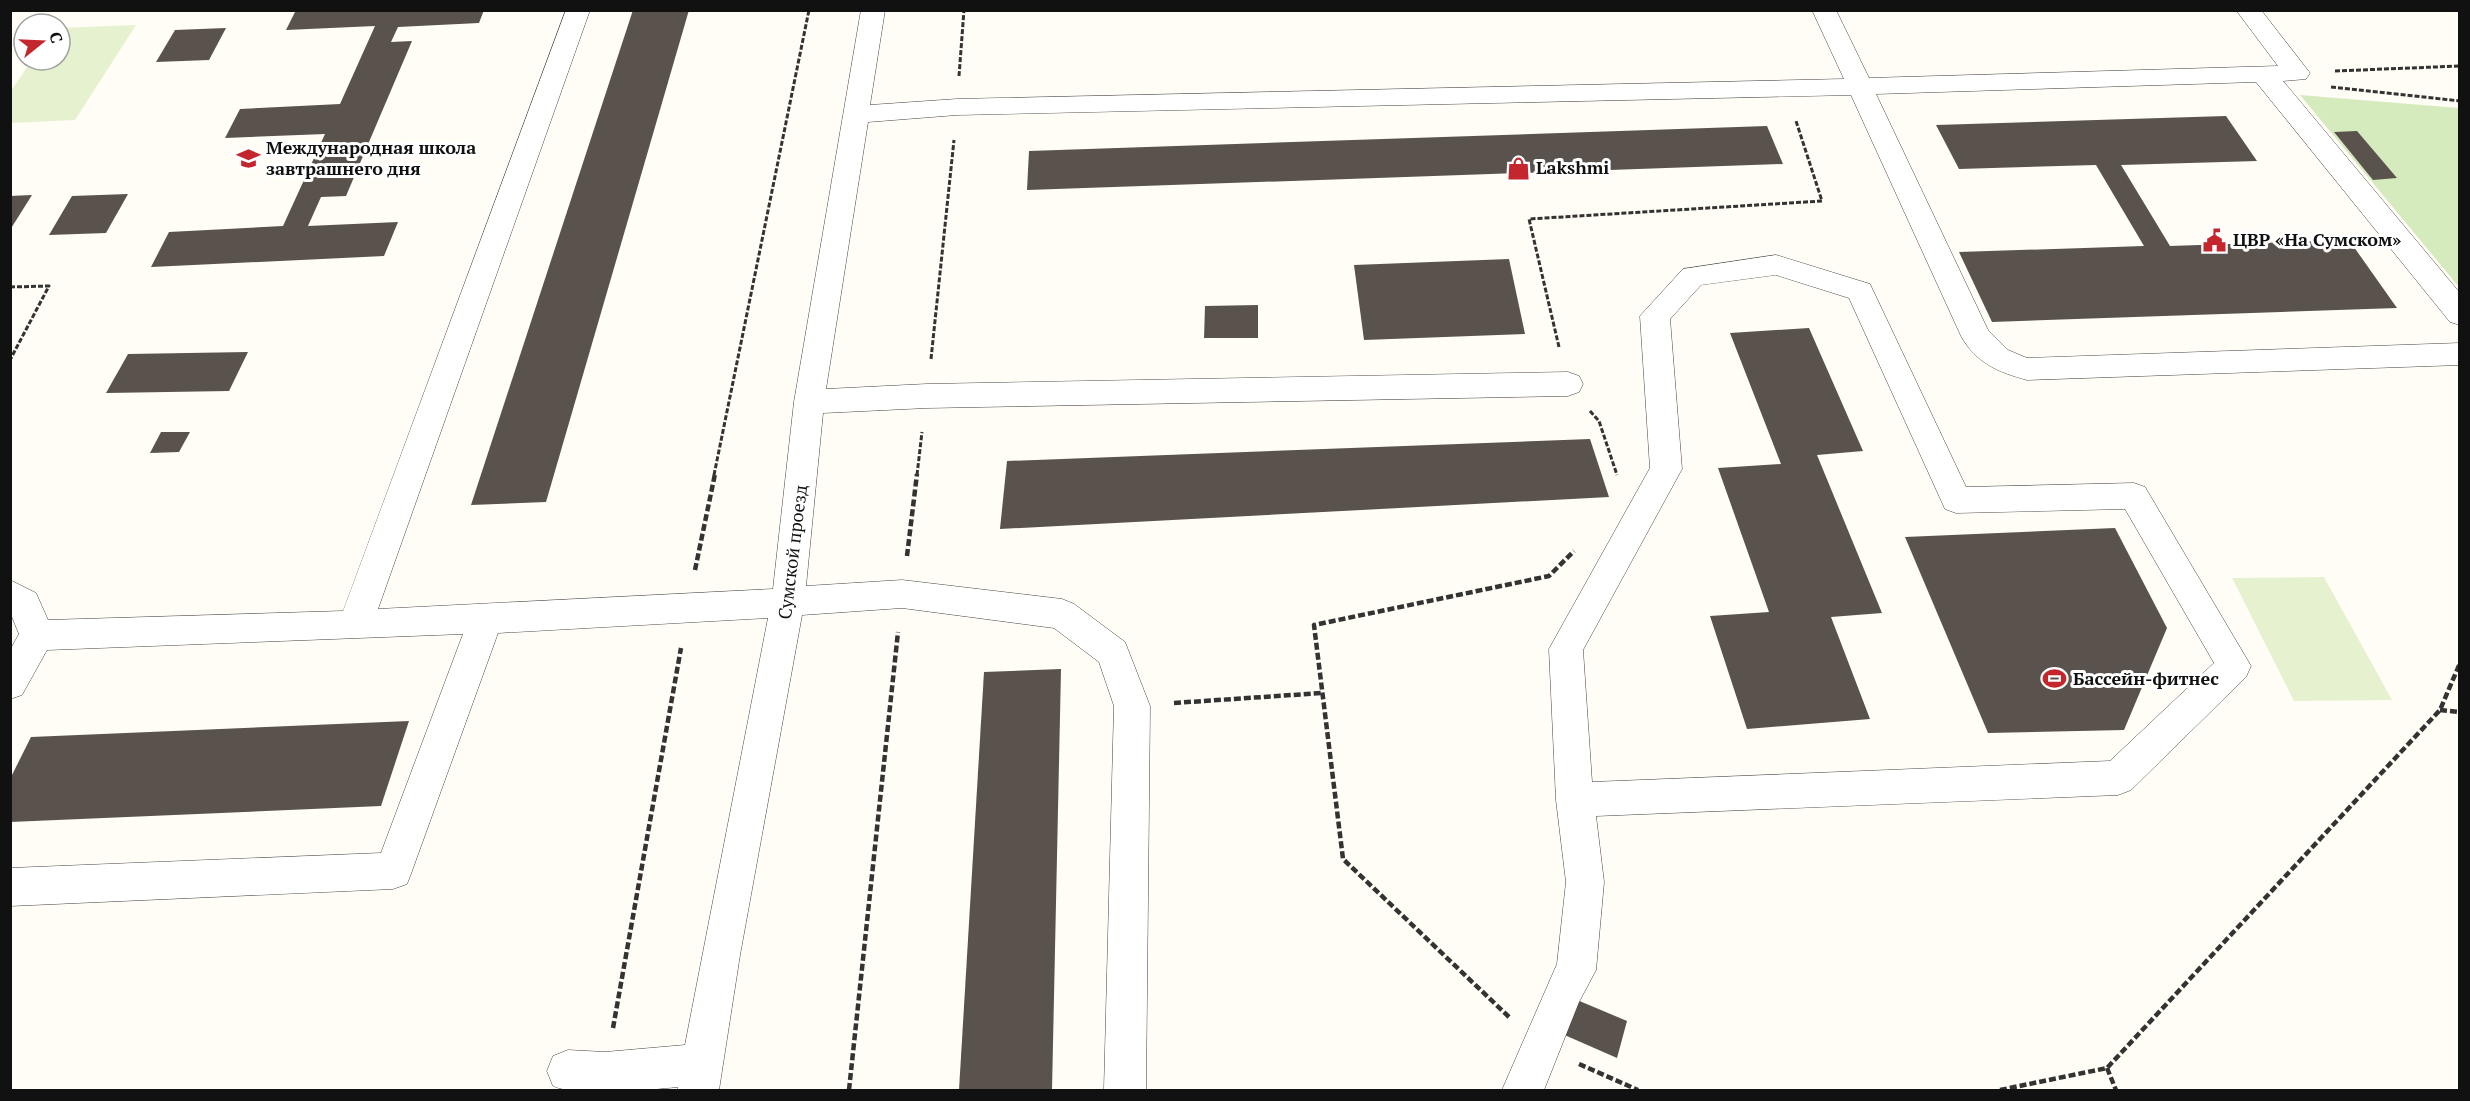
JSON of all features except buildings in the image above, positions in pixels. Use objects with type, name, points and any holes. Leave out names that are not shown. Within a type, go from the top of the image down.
[{"type":"street","points":[[356,625],[578,10]]},
{"type":"street","name":"Сумской проезд","points":[[700,1077],[720,955],[788,602],[809,402],[873,10]]},
{"type":"street","points":[[1824,10],[1976,336],[1988,353],[2006,364],[2027,369],[2460,354]]},
{"type":"street","points":[[856,114],[957,107],[1786,90],[1858,85],[2263,74],[2293,69],[2248,10]]},
{"type":"street","points":[[2263,74],[2460,314]]},
{"type":"street","points":[[1523,1090],[1564,989],[1576,970],[1585,882],[1575,800],[1566,649],[1666,469],[1655,316],[1693,276],[1776,266],[1860,291],[1956,500],[2134,496],[2234,666],[2118,778],[1575,800]]},
{"type":"street","points":[[809,402],[927,396],[1568,384]]},
{"type":"street","points":[[37,635],[486,619],[688,609],[902,594],[1062,614],[1113,653],[1132,706],[1125,1090]]},
{"type":"street","points":[[15,602],[37,635]]},
{"type":"street","points":[[10,887],[393,871],[486,619]]},
{"type":"street","points":[[10,684],[37,635]]},
{"type":"street","points":[[587,1072],[700,1077]]},
{"type":"path","points":[[587,1072],[688,609],[809,10]]},
{"type":"path","points":[[849,1090],[902,594],[927,396],[957,107],[964,10]]},
{"type":"path","points":[[2293,69],[2337,71],[2460,66]]},
{"type":"path","points":[[2293,69],[2325,86],[2460,100]]},
{"type":"path","points":[[1617,476],[1599,421],[1568,384],[1529,219],[1822,201],[1786,90]]},
{"type":"path","points":[[10,287],[49,286],[10,360]]},
{"type":"path","points":[[1579,545],[1549,576],[1314,625],[1343,859],[1540,1047],[1638,1090]]},
{"type":"path","points":[[2000,1090],[2107,1068],[2440,710],[2460,663]]},
{"type":"path","points":[[1132,706],[1322,693]]},
{"type":"path","points":[[2440,710],[2460,712]]},
{"type":"path","points":[[2107,1068],[2116,1090]]},
{"type":"green space","points":[[136,25],[75,120],[11,123],[11,91],[24,72],[72,72],[72,28]]},
{"type":"green space","points":[[2300,95],[2459,108],[2459,287]]},
{"type":"green space","points":[[2324,577],[2392,700],[2294,701],[2232,578]]},
{"type":"place","name":"Международная школа завтрашнего дня","points":[[248,158]]},
{"type":"place","name":"Lakshmi","points":[[1518,168]]},
{"type":"place","name":"ЦВР «На Сумском»","points":[[2215,240]]},
{"type":"place","name":"Бассейн-фитнес","points":[[2055,679]]}]
